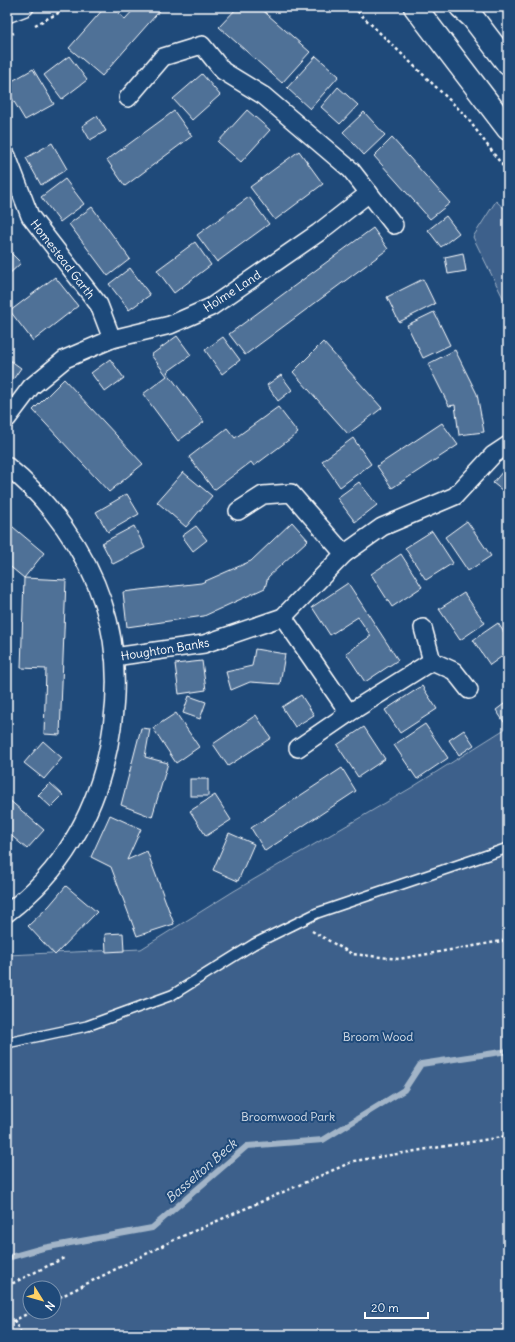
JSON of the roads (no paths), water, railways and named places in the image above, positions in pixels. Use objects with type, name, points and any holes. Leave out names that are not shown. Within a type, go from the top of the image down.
[{"type":"street","points":[[7,14],[25,7]]},
{"type":"street","points":[[415,7],[508,128]]},
{"type":"street","points":[[467,11],[508,64]]},
{"type":"street","points":[[128,98],[163,57],[202,45],[223,71],[264,96],[351,170],[394,225]]},
{"type":"street","name":"Homestead Garth","points":[[7,156],[30,216],[99,305],[112,339]]},
{"type":"street","name":"Holme Land","points":[[7,419],[31,387],[66,359],[112,339],[170,325],[211,307],[318,233],[369,193]]},
{"type":"street","name":"Houghton Banks","points":[[114,657],[204,644],[283,617],[344,554],[382,527],[455,496],[493,455],[508,445]]},
{"type":"street","points":[[7,466],[37,493],[77,546],[92,574],[103,603],[114,657],[114,701],[109,748],[93,801],[73,842],[57,863],[41,882],[8,911]]},
{"type":"street","points":[[238,511],[263,495],[291,493],[344,554]]},
{"type":"street","points":[[283,617],[349,713]]},
{"type":"street","points":[[423,628],[432,661]]},
{"type":"street","points":[[298,748],[349,713],[432,661]]},
{"type":"street","points":[[432,661],[454,671],[468,690]]},
{"type":"lane","points":[[7,1044],[87,1026],[172,995],[254,944],[317,913],[508,848]]},
{"type":"waterway","name":"Basselton Beck","points":[[7,1258],[43,1248],[152,1228],[247,1146],[323,1140],[404,1090],[421,1064],[508,1051]]},
{"type":"park label","name":"Broom Wood","points":[[378,1036]]},
{"type":"park label","name":"Broomwood Park","points":[[288,1116]]}]
